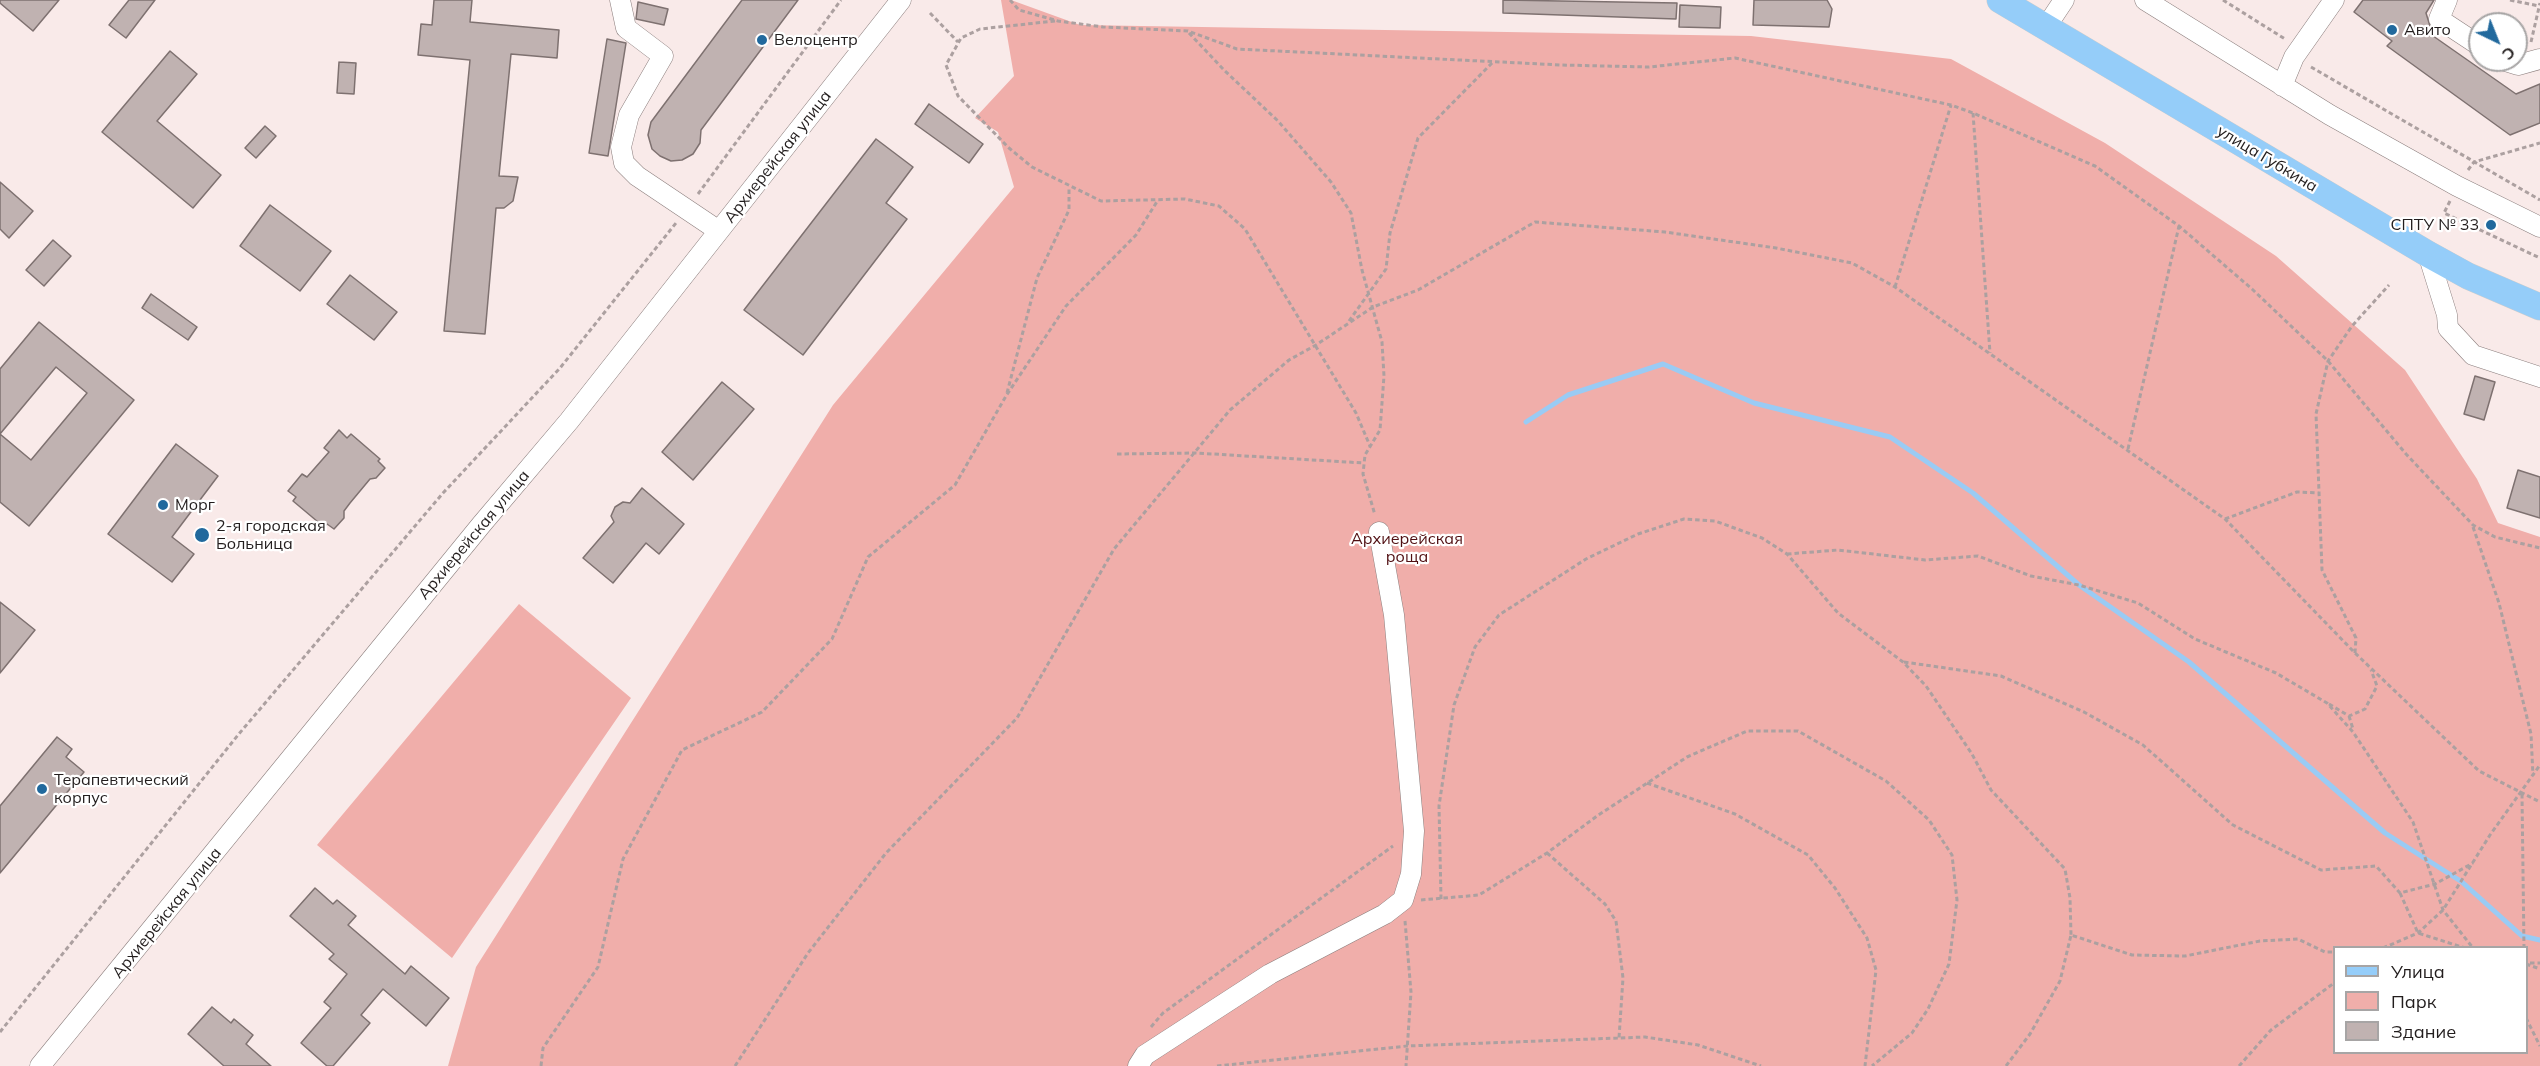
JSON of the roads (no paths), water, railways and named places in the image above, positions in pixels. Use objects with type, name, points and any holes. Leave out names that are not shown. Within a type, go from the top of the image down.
[{"type":"main road","name":"улица Губкина","points":[[2000,0],[2428,254],[2468,276],[2540,307]]},
{"type":"street","points":[[620,0],[626,28],[663,56],[629,115],[621,147],[624,163],[637,176],[719,231]]},
{"type":"street","name":"Архиерейская улица","points":[[40,1066],[481,525],[569,421],[901,0]]},
{"type":"street","points":[[2046,27],[2064,0]]},
{"type":"street","points":[[2145,0],[2282,86],[2457,186],[2540,227]]},
{"type":"street","points":[[2282,86],[2294,57],[2334,0]]},
{"type":"street","points":[[2447,0],[2439,19],[2468,38]]},
{"type":"street","points":[[2428,254],[2447,315],[2448,328],[2473,355],[2540,377]]},
{"type":"street","points":[[1138,1066],[1145,1055],[1270,974],[1385,914],[1403,900],[1411,874],[1414,831],[1394,615],[1379,532]]},
{"type":"waterway","points":[[1526,422],[1568,395],[1663,364],[1754,403],[1890,437],[1973,493],[2079,585],[2189,662],[2385,833],[2462,882],[2522,936],[2540,940]]},
{"type":"place","name":"Авито","points":[[2392,30]]},
{"type":"place","name":"Велоцентр","points":[[762,40]]},
{"type":"place","name":"СПТУ № 33","points":[[2491,225]]},
{"type":"place","name":"Морг","points":[[163,505]]},
{"type":"place","name":"2-я городская Больница","points":[[202,535]]},
{"type":"place","name":"Терапевтический корпус","points":[[42,789]]},
{"type":"park label","name":"Архиерейская роща","points":[[1407,548]]}]
